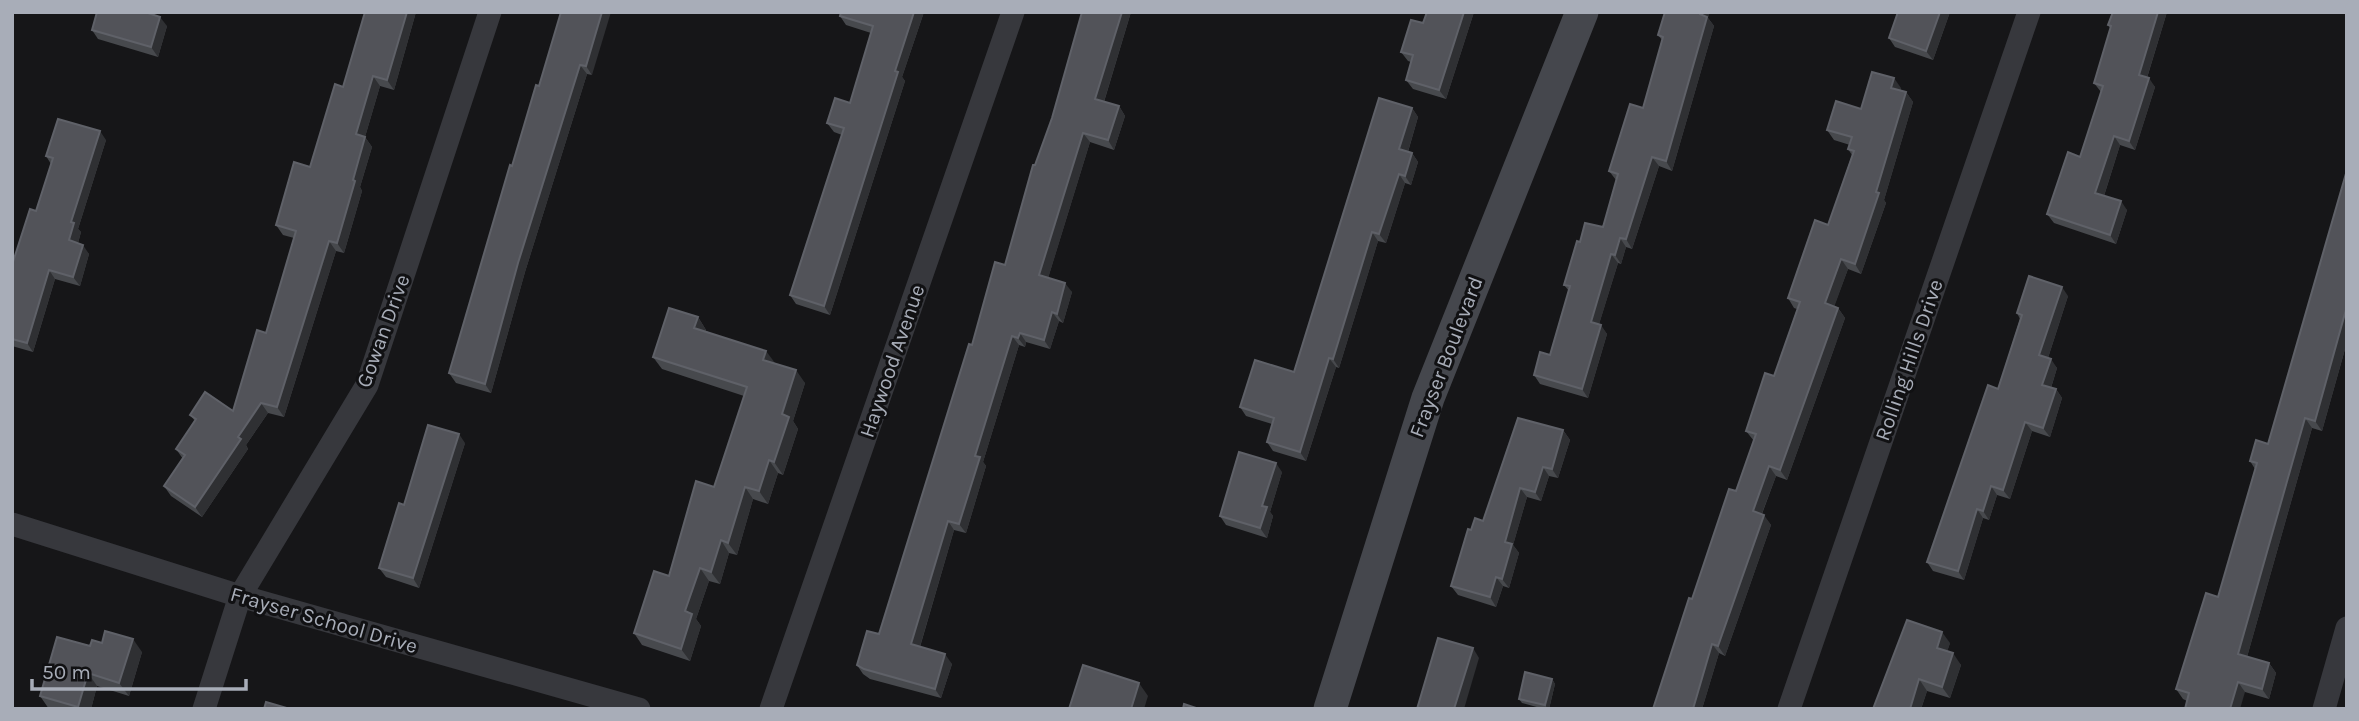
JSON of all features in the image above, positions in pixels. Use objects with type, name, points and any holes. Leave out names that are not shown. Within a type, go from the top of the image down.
[{"type":"main road","name":"Frayser Boulevard","points":[[1330,709],[1428,398],[1582,12]]},
{"type":"street","name":"Gowan Drive","points":[[204,709],[240,596],[367,385],[490,12]]},
{"type":"street","name":"Haywood Avenue","points":[[771,709],[1013,12]]},
{"type":"street","name":"Rolling Hills Drive","points":[[1789,709],[2029,12]]},
{"type":"street","name":"Frayser School Drive","points":[[12,524],[240,596],[639,709]]},
{"type":"street","points":[[2323,709],[2347,628]]},
{"type":"building","points":[[97,12],[145,12],[160,17],[151,47],[92,30]]},
{"type":"building","points":[[365,12],[407,12],[387,80],[373,76],[356,134],[365,137],[337,243],[329,241],[277,407],[261,403],[238,437],[241,439],[195,507],[164,486],[185,455],[176,449],[196,419],[190,415],[205,392],[233,411],[257,330],[266,333],[296,231],[276,225],[294,162],[310,167],[335,84],[343,87]]},
{"type":"building","points":[[561,12],[602,12],[586,66],[580,65],[518,263],[485,384],[449,373],[510,165],[512,166],[536,85],[539,86]]},
{"type":"building","points":[[841,12],[914,12],[895,71],[898,72],[824,306],[790,295],[844,128],[827,123],[835,98],[850,103],[873,26],[840,16]]},
{"type":"building","points":[[1082,12],[1122,12],[1095,99],[1119,106],[1108,140],[1083,133],[1039,275],[1065,283],[1057,314],[1052,312],[1044,340],[1020,333],[1018,338],[1012,336],[975,456],[980,457],[959,524],[948,521],[911,644],[945,654],[935,689],[857,665],[867,631],[879,634],[969,344],[972,345],[995,262],[1005,265],[1033,165],[1052,118]]},
{"type":"building","points":[[1427,12],[1464,12],[1439,90],[1406,80],[1413,55],[1401,52],[1411,20],[1423,23]]},
{"type":"building","points":[[1665,12],[1700,12],[1707,17],[1666,161],[1652,157],[1626,239],[1620,238],[1615,255],[1611,254],[1591,322],[1601,325],[1582,389],[1534,375],[1540,352],[1550,355],[1570,286],[1564,285],[1585,223],[1603,227],[1618,174],[1609,171],[1630,104],[1643,108],[1663,37],[1658,35]]},
{"type":"building","points":[[1898,12],[1940,12],[1926,51],[1889,38]]},
{"type":"building","points":[[2113,12],[2158,12],[2139,75],[2149,78],[2129,141],[2114,136],[2095,193],[2121,201],[2110,235],[2047,214],[2068,152],[2080,157],[2103,86],[2094,83]]},
{"type":"building","points":[[1872,72],[1894,78],[1891,88],[1906,92],[1876,192],[1879,193],[1855,264],[1841,259],[1825,303],[1838,308],[1780,470],[1769,466],[1753,511],[1764,515],[1718,646],[1712,644],[1693,709],[1653,709],[1689,598],[1692,599],[1729,489],[1736,491],[1756,434],[1746,431],[1765,373],[1774,376],[1800,302],[1788,298],[1815,220],[1828,225],[1854,151],[1848,149],[1852,137],[1827,130],[1836,101],[1861,109]]},
{"type":"building","points":[[1379,98],[1412,108],[1399,149],[1412,153],[1405,176],[1399,174],[1379,234],[1372,232],[1333,359],[1329,358],[1300,452],[1267,442],[1274,418],[1240,407],[1255,360],[1294,372]]},
{"type":"building","points":[[58,119],[100,131],[71,222],[74,223],[69,240],[83,245],[73,277],[49,270],[27,343],[12,339],[12,265],[30,209],[36,211],[53,158],[46,156]]},
{"type":"building","points":[[2347,170],[2347,306],[2315,421],[2305,418],[2238,654],[2269,663],[2262,689],[2238,682],[2230,709],[2185,709],[2189,693],[2176,689],[2206,593],[2218,597],[2257,463],[2250,461],[2256,440],[2268,444]]},
{"type":"building","points":[[2029,276],[2062,287],[2039,355],[2051,359],[2042,385],[2056,389],[2043,428],[2025,422],[2003,490],[1991,486],[1983,511],[1977,509],[1958,571],[1927,562],[1988,385],[1998,389],[2022,315],[2017,313]]},
{"type":"building","points":[[669,308],[698,317],[694,328],[766,351],[763,360],[796,370],[782,414],[789,417],[774,462],[769,460],[759,491],[745,487],[728,543],[721,540],[711,572],[700,568],[685,611],[692,614],[681,649],[634,633],[654,571],[669,576],[696,481],[714,487],[747,387],[653,357]]},
{"type":"building","points":[[1518,418],[1563,430],[1552,469],[1543,467],[1535,492],[1520,488],[1505,542],[1512,544],[1502,579],[1496,577],[1490,597],[1451,586],[1468,529],[1471,530],[1475,518],[1483,521]]},
{"type":"building","points":[[428,425],[459,434],[413,578],[379,568],[399,503],[404,505]]},
{"type":"building","points":[[1239,452],[1276,463],[1262,506],[1267,507],[1260,528],[1220,516]]},
{"type":"building","points":[[1907,620],[1942,632],[1937,648],[1953,653],[1942,687],[1919,679],[1910,709],[1873,709]]},
{"type":"building","points":[[105,631],[133,639],[119,683],[88,673],[78,707],[40,696],[57,637],[90,646],[92,640],[102,643]]},
{"type":"building","points":[[1438,638],[1473,648],[1454,709],[1417,709]]},
{"type":"building","points":[[1083,665],[1139,683],[1131,709],[1069,709]]},
{"type":"building","points":[[1525,672],[1552,679],[1545,705],[1519,699]]},
{"type":"building","points":[[266,702],[290,709],[264,709]]},
{"type":"building","points":[[1184,704],[1199,709],[1183,709]]}]
